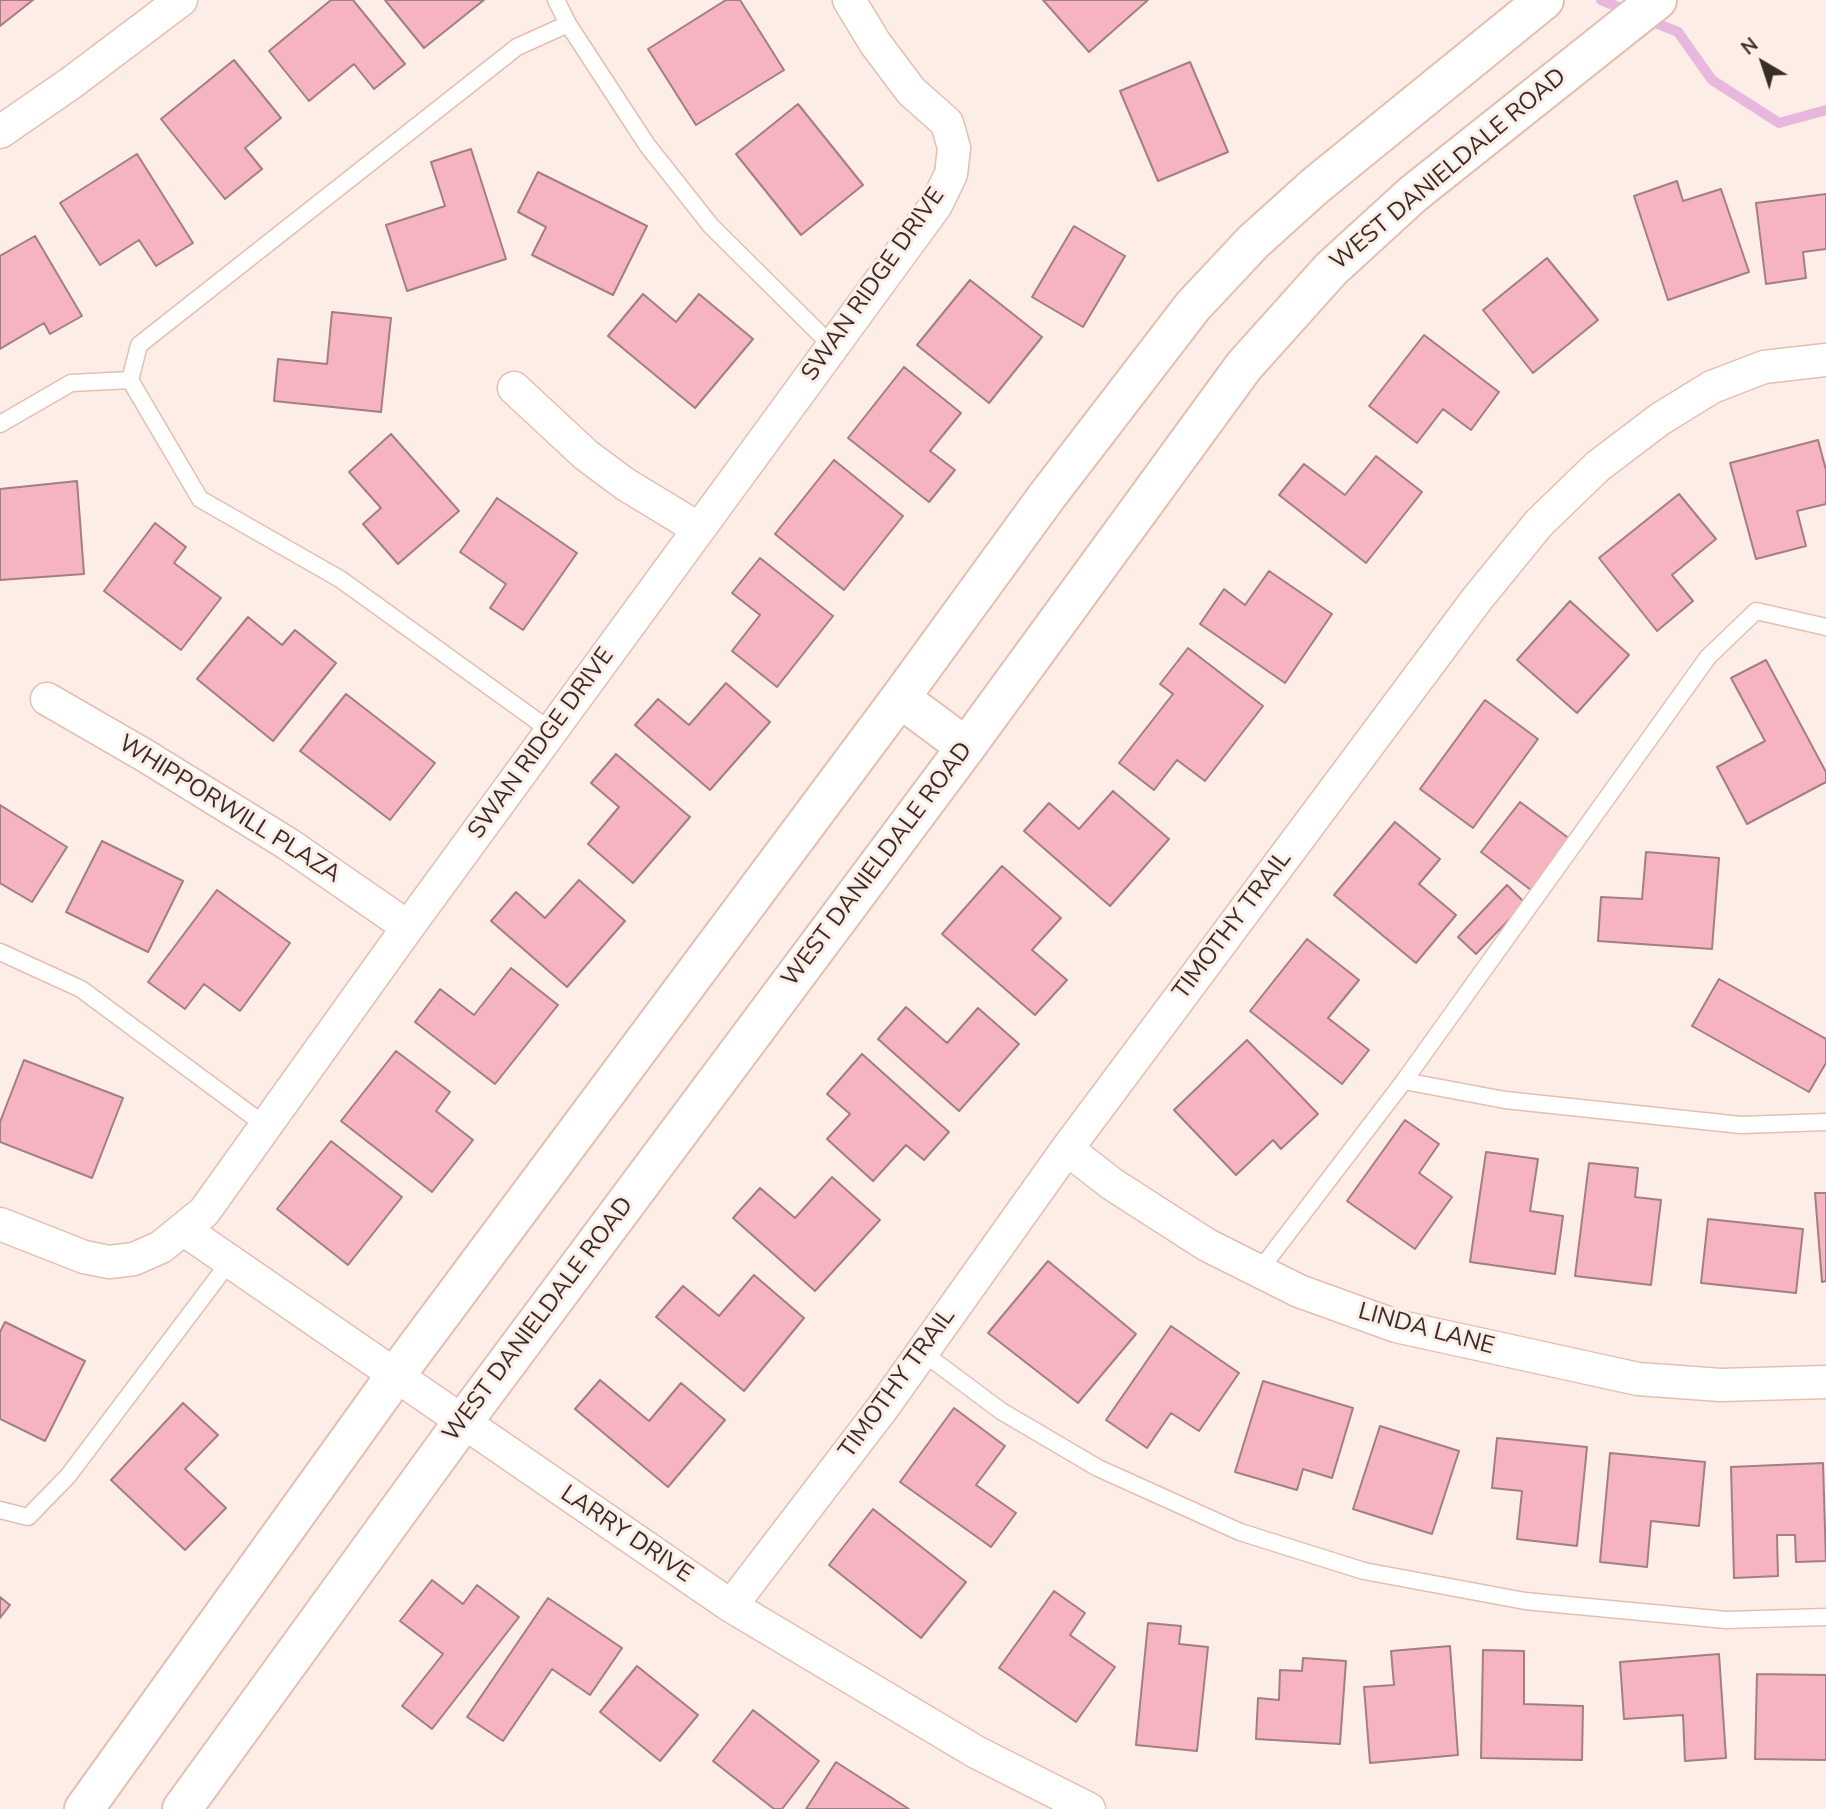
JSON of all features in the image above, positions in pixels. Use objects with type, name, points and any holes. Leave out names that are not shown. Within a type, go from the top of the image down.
[{"type":"main road","points":[[84,1809],[395,1376],[900,698],[1047,496],[1193,306],[1253,242],[1315,186],[1544,0]]},
{"type":"main road","name":"WEST DANIELDALE ROAD","points":[[182,1809],[462,1423],[966,747],[1244,366],[1331,269],[1413,194],[1657,0]]},
{"type":"main road","points":[[900,698],[966,747]]},
{"type":"street","points":[[0,132],[71,83],[181,0]]},
{"type":"street","name":"SWAN RIDGE DRIVE","points":[[0,1224],[83,1258],[109,1262],[134,1259],[161,1247],[204,1212],[551,731],[936,205],[951,174],[954,148],[947,123],[911,90],[875,43],[849,0]]},
{"type":"street","name":"TIMOTHY TRAIL","points":[[732,1606],[884,1406],[1067,1149],[1477,599],[1539,523],[1598,466],[1660,419],[1712,387],[1764,367],[1826,360]]},
{"type":"street","points":[[514,388],[596,462],[625,484],[699,529]]},
{"type":"street","name":"WHIPPORWILL PLAZA","points":[[47,699],[288,844],[408,928]]},
{"type":"street","name":"LINDA LANE","points":[[1067,1149],[1112,1184],[1196,1238],[1299,1291],[1396,1326],[1639,1379],[1721,1385],[1826,1382]]},
{"type":"street","name":"LARRY DRIVE","points":[[183,1228],[462,1423],[732,1606],[976,1752],[1089,1809]]},
{"type":"lane","points":[[556,0],[568,24],[647,145],[710,226],[832,346]]},
{"type":"lane","points":[[551,731],[340,579],[200,499],[130,380],[139,345],[517,47],[568,24]]},
{"type":"lane","points":[[0,424],[71,383],[130,380]]},
{"type":"lane","points":[[1259,1271],[1404,1081],[1708,657],[1756,611],[1826,627]]},
{"type":"lane","points":[[0,952],[81,989],[266,1126]]},
{"type":"lane","points":[[1404,1081],[1505,1100],[1741,1125],[1826,1122]]},
{"type":"lane","points":[[0,1510],[28,1517],[68,1476],[230,1261]]},
{"type":"lane","points":[[922,1352],[1001,1411],[1098,1468],[1240,1532],[1364,1571],[1525,1601],[1726,1619],[1826,1617]]},
{"type":"building","points":[[0,0],[33,0],[0,26]]},
{"type":"building","points":[[331,0],[353,0],[405,64],[374,89],[354,64],[309,101],[269,51]]},
{"type":"building","points":[[385,0],[484,0],[424,48]]},
{"type":"building","points":[[726,0],[740,0],[784,70],[696,125],[648,49]]},
{"type":"building","points":[[1043,0],[1148,0],[1089,52]]},
{"type":"building","points":[[234,60],[281,118],[245,148],[262,169],[225,199],[161,119]]},
{"type":"building","points":[[1190,62],[1228,152],[1158,181],[1120,91]]},
{"type":"building","points":[[798,104],[863,185],[801,235],[736,154]]},
{"type":"building","points":[[471,149],[506,259],[407,291],[386,225],[445,206],[431,162]]},
{"type":"building","points":[[137,154],[193,243],[156,266],[139,240],[100,265],[60,203]]},
{"type":"building","points":[[538,172],[647,226],[613,295],[532,255],[546,227],[518,212]]},
{"type":"building","points":[[1677,181],[1683,201],[1721,189],[1749,272],[1668,300],[1634,196]]},
{"type":"building","points":[[1826,194],[1826,249],[1803,252],[1806,278],[1766,284],[1756,203]]},
{"type":"building","points":[[1074,226],[1125,256],[1083,327],[1032,297]]},
{"type":"building","points":[[35,236],[82,316],[50,334],[44,323],[0,349],[0,256]]},
{"type":"building","points":[[1547,258],[1598,320],[1533,373],[1483,310]]},
{"type":"building","points":[[970,280],[1042,337],[989,403],[917,345]]},
{"type":"building","points":[[643,294],[676,322],[699,294],[753,339],[695,408],[608,336]]},
{"type":"building","points":[[332,312],[391,318],[381,412],[274,401],[278,359],[327,364]]},
{"type":"building","points":[[1424,335],[1499,392],[1471,430],[1443,409],[1417,443],[1369,406]]},
{"type":"building","points":[[904,367],[961,413],[930,451],[955,470],[929,502],[848,438]]},
{"type":"building","points":[[391,434],[459,511],[398,564],[363,524],[381,508],[349,472]]},
{"type":"building","points":[[1818,440],[1826,470],[1826,504],[1797,511],[1806,546],[1756,559],[1730,463]]},
{"type":"building","points":[[1376,456],[1422,492],[1366,563],[1279,495],[1304,464],[1345,495]]},
{"type":"building","points":[[834,460],[903,516],[844,590],[775,534]]},
{"type":"building","points":[[77,481],[84,574],[0,580],[0,489]]},
{"type":"building","points":[[1679,494],[1716,539],[1672,575],[1693,601],[1657,631],[1599,558]]},
{"type":"building","points":[[497,498],[577,553],[523,630],[490,608],[506,584],[460,552]]},
{"type":"building","points":[[155,523],[186,547],[174,563],[221,598],[181,650],[104,591]]},
{"type":"building","points":[[760,558],[833,616],[777,687],[732,651],[760,615],[732,593]]},
{"type":"building","points":[[1269,571],[1332,614],[1285,683],[1200,624],[1224,589],[1245,605]]},
{"type":"building","points":[[1570,601],[1629,655],[1577,713],[1517,660]]},
{"type":"building","points":[[248,617],[282,645],[295,630],[336,663],[273,741],[197,679]]},
{"type":"building","points":[[1188,648],[1263,706],[1205,781],[1177,760],[1154,790],[1119,763],[1173,694],[1160,684]]},
{"type":"building","points":[[1766,660],[1826,772],[1826,782],[1747,824],[1717,767],[1765,741],[1731,678]]},
{"type":"building","points":[[726,683],[770,722],[710,790],[635,725],[658,699],[689,725]]},
{"type":"building","points":[[346,694],[435,763],[390,820],[300,751]]},
{"type":"building","points":[[1485,700],[1538,739],[1473,828],[1420,789]]},
{"type":"building","points":[[616,754],[690,817],[633,883],[588,844],[619,807],[591,783]]},
{"type":"building","points":[[1113,791],[1169,839],[1110,906],[1024,831],[1049,803],[1079,829]]},
{"type":"building","points":[[1520,802],[1570,839],[1531,890],[1481,852]]},
{"type":"building","points":[[0,805],[67,847],[32,902],[0,883]]},
{"type":"building","points":[[1395,822],[1440,859],[1419,884],[1456,915],[1416,963],[1334,895]]},
{"type":"building","points":[[102,841],[183,881],[148,952],[66,912]]},
{"type":"building","points":[[1646,852],[1719,858],[1712,949],[1598,941],[1601,897],[1642,899]]},
{"type":"building","points":[[1002,866],[1061,918],[1032,950],[1067,980],[1035,1015],[942,934]]},
{"type":"building","points":[[579,880],[625,921],[567,987],[491,921],[516,892],[545,918]]},
{"type":"building","points":[[1507,885],[1525,903],[1476,954],[1458,937]]},
{"type":"building","points":[[217,890],[290,943],[240,1011],[204,984],[185,1009],[148,982]]},
{"type":"building","points":[[1307,939],[1359,980],[1328,1018],[1369,1050],[1342,1084],[1250,1011]]},
{"type":"building","points":[[511,968],[558,1005],[495,1084],[415,1022],[440,989],[474,1015]]},
{"type":"building","points":[[1719,979],[1826,1039],[1826,1063],[1809,1092],[1692,1026]]},
{"type":"building","points":[[906,1007],[947,1043],[978,1008],[1019,1044],[959,1111],[878,1039]]},
{"type":"building","points":[[1247,1040],[1318,1114],[1281,1149],[1273,1140],[1236,1175],[1174,1110]]},
{"type":"building","points":[[396,1051],[450,1092],[436,1111],[473,1140],[432,1192],[341,1121]]},
{"type":"building","points":[[862,1054],[949,1132],[924,1160],[906,1145],[873,1181],[827,1139],[850,1114],[827,1094]]},
{"type":"building","points":[[24,1060],[123,1098],[92,1178],[0,1142],[0,1122]]},
{"type":"building","points":[[1405,1120],[1439,1144],[1419,1173],[1452,1197],[1415,1249],[1347,1201]]},
{"type":"building","points":[[331,1141],[402,1197],[348,1265],[277,1209]]},
{"type":"building","points":[[1486,1152],[1538,1159],[1530,1211],[1563,1216],[1555,1274],[1470,1262]]},
{"type":"building","points":[[1589,1163],[1638,1168],[1635,1197],[1661,1200],[1651,1285],[1575,1276]]},
{"type":"building","points":[[832,1177],[880,1220],[815,1291],[733,1218],[760,1188],[795,1218]]},
{"type":"building","points":[[1815,1193],[1826,1193],[1826,1281],[1822,1282]]},
{"type":"building","points":[[1708,1219],[1803,1229],[1796,1293],[1701,1283]]},
{"type":"building","points":[[1048,1261],[1136,1334],[1078,1403],[988,1333]]},
{"type":"building","points":[[754,1275],[804,1318],[744,1391],[656,1317],[683,1286],[719,1316]]},
{"type":"building","points":[[5,1322],[85,1361],[45,1441],[0,1419],[0,1332]]},
{"type":"building","points":[[1171,1326],[1239,1373],[1199,1431],[1171,1413],[1147,1448],[1106,1420]]},
{"type":"building","points":[[600,1380],[649,1421],[681,1383],[725,1420],[668,1487],[575,1409]]},
{"type":"building","points":[[1263,1381],[1353,1408],[1332,1478],[1303,1469],[1297,1490],[1235,1472]]},
{"type":"building","points":[[183,1403],[218,1435],[185,1469],[226,1508],[185,1550],[111,1480]]},
{"type":"building","points":[[954,1408],[1005,1446],[976,1485],[1016,1513],[991,1547],[900,1482]]},
{"type":"building","points":[[1380,1426],[1459,1451],[1432,1534],[1353,1509]]},
{"type":"building","points":[[1497,1438],[1587,1447],[1577,1546],[1517,1539],[1522,1491],[1492,1488]]},
{"type":"building","points":[[1610,1453],[1705,1462],[1699,1526],[1651,1521],[1647,1567],[1600,1562]]},
{"type":"building","points":[[1823,1463],[1826,1561],[1796,1562],[1795,1535],[1777,1535],[1778,1576],[1734,1578],[1731,1467]]},
{"type":"building","points":[[873,1509],[966,1582],[921,1638],[829,1565]]},
{"type":"building","points":[[432,1580],[463,1604],[477,1585],[519,1617],[432,1729],[402,1706],[443,1654],[400,1621]]},
{"type":"building","points":[[1054,1591],[1085,1613],[1070,1635],[1115,1667],[1076,1722],[999,1668]]},
{"type":"building","points":[[0,1597],[10,1605],[0,1618]]},
{"type":"building","points":[[548,1598],[622,1648],[590,1695],[552,1669],[503,1741],[467,1717]]},
{"type":"building","points":[[1148,1623],[1181,1626],[1179,1644],[1208,1647],[1197,1751],[1136,1745]]},
{"type":"building","points":[[1450,1646],[1458,1755],[1370,1763],[1364,1687],[1394,1685],[1391,1651]]},
{"type":"building","points":[[1483,1650],[1524,1651],[1524,1704],[1583,1706],[1582,1760],[1481,1758]]},
{"type":"building","points":[[1719,1654],[1726,1758],[1685,1761],[1683,1715],[1624,1719],[1620,1662]]},
{"type":"building","points":[[1303,1658],[1346,1661],[1340,1744],[1256,1739],[1258,1698],[1279,1700],[1280,1670],[1302,1671]]},
{"type":"building","points":[[637,1666],[698,1715],[660,1761],[600,1712]]},
{"type":"building","points":[[1757,1674],[1826,1675],[1826,1760],[1755,1759]]},
{"type":"building","points":[[753,1710],[819,1761],[782,1809],[774,1809],[713,1761]]},
{"type":"building","points":[[836,1762],[909,1809],[806,1809]]},
{"type":"waterway","points":[[1601,0],[1631,12]]},
{"type":"waterway","points":[[1646,19],[1678,32],[1712,80],[1779,123],[1826,110]]}]
